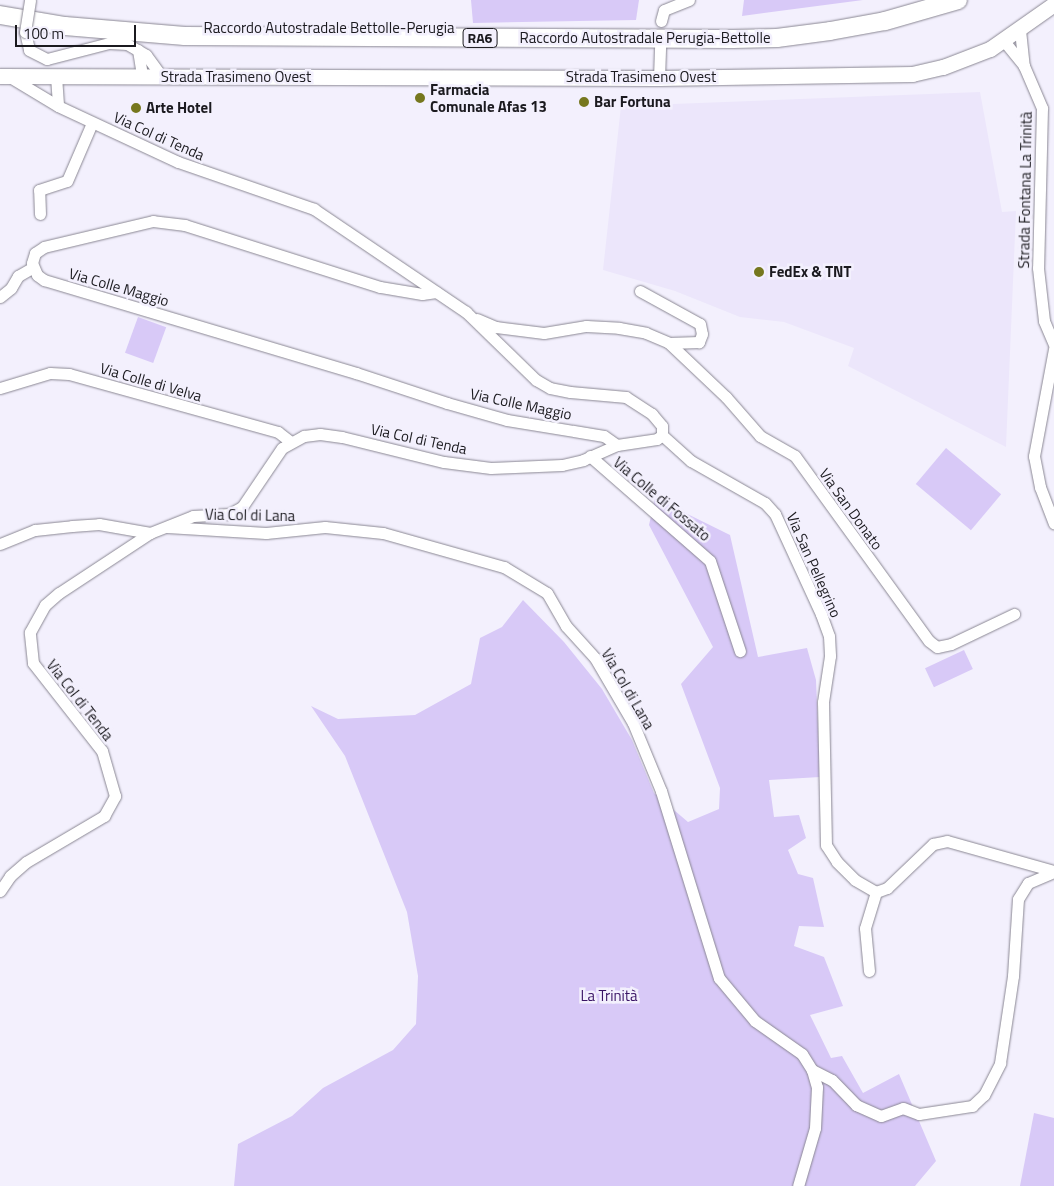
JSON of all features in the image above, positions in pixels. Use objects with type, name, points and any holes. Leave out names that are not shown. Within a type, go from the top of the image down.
[{"type":"highway","name":"Raccordo Autostradale Bettolle-Perugia","points":[[0,5],[65,17],[185,27],[765,29],[833,21],[926,0]]},
{"type":"highway","name":"Raccordo Autostradale Perugia-Bettolle","points":[[0,15],[65,26],[185,36],[741,39],[830,31],[885,21],[958,0]]},
{"type":"main road","name":"Strada Trasimeno Ovest","points":[[4,76],[660,78],[912,74],[968,59],[1004,42],[1054,4]]},
{"type":"street","points":[[30,0],[25,32],[29,50],[47,59],[109,43],[120,42],[138,50],[152,61],[162,77]]},
{"type":"street","points":[[661,21],[664,10],[689,0]]},
{"type":"street","points":[[1020,30],[1024,66]]},
{"type":"street","points":[[1004,42],[1024,66]]},
{"type":"street","points":[[660,47],[660,78]]},
{"type":"street","points":[[138,50],[142,76]]},
{"type":"street","name":"Strada Fontana La Trinità","points":[[1024,66],[1042,108],[1038,268],[1044,321],[1054,347]]},
{"type":"street","name":"Via Col di Tenda","points":[[0,891],[10,876],[26,862],[104,816],[115,796],[102,752],[33,663],[30,632],[45,605],[59,593],[150,532],[193,516],[229,514],[242,507],[276,456],[291,442],[320,434],[444,462],[491,468],[562,465],[590,456],[617,444],[657,439],[662,435],[662,426],[652,414],[626,397],[570,392],[550,388],[536,380],[474,318],[314,209],[195,169],[92,123],[4,76]]},
{"type":"street","points":[[48,101],[52,76]]},
{"type":"street","points":[[52,76],[58,106]]},
{"type":"street","points":[[40,214],[39,190],[66,181],[92,123]]},
{"type":"street","points":[[0,297],[11,288],[18,276],[32,268],[35,253],[44,247],[141,221],[185,225],[380,287],[422,294],[436,292]]},
{"type":"street","name":"Via Colle Maggio","points":[[32,268],[44,280],[356,373],[446,403],[507,420],[604,436],[617,444]]},
{"type":"street","name":"Via San Donato","points":[[640,291],[700,324],[702,334],[699,342],[669,343]]},
{"type":"street","name":"Via San Donato","points":[[474,318],[496,326],[544,333],[586,326],[619,328],[646,333],[669,343],[726,397],[760,436],[794,456],[929,641],[938,647],[952,644],[1014,614]]},
{"type":"street","points":[[1054,347],[1034,456],[1040,487],[1054,523]]},
{"type":"street","name":"Via Colle di Velva","points":[[0,388],[50,373],[69,374],[278,432],[291,442]]},
{"type":"street","name":"Via San Pellegrino","points":[[662,435],[691,461],[765,503],[775,514],[829,636],[830,656],[823,702],[826,845],[855,880],[876,892]]},
{"type":"street","name":"Via Colle di Fossato","points":[[590,456],[710,561],[740,651]]},
{"type":"street","points":[[0,544],[35,530],[72,526],[99,524],[150,532]]},
{"type":"street","name":"Via Col di Lana","points":[[162,527],[266,533],[325,527],[383,533],[504,567],[547,593],[566,626],[595,658],[634,723],[661,791],[719,978],[755,1020],[802,1054],[812,1070],[817,1087],[815,1128],[798,1186]]},
{"type":"street","points":[[869,971],[865,928],[876,892],[887,888],[933,844],[947,841],[1054,871]]},
{"type":"street","points":[[812,1070],[832,1080],[856,1105],[881,1116],[903,1108],[919,1114],[972,1106],[984,1095],[995,1075],[1012,976],[1018,899],[1028,883],[1054,871]]},
{"type":"shaded area","points":[[980,92],[1002,212],[1016,211],[1006,447],[848,366],[854,348],[784,322],[740,317],[675,291],[603,270],[621,106]]},
{"type":"green space","points":[[471,0],[639,0],[636,20],[473,23]]},
{"type":"green space","points":[[744,0],[863,0],[742,16]]},
{"type":"green space","points":[[138,317],[166,327],[153,363],[125,353]]},
{"type":"green space","points":[[946,448],[1001,494],[971,530],[916,484]]},
{"type":"green space","name":"La Trinità","points":[[655,498],[730,535],[758,657],[807,648],[816,680],[820,777],[769,780],[774,817],[799,815],[806,838],[788,850],[798,874],[813,878],[824,927],[799,926],[794,946],[824,957],[843,1006],[810,1015],[831,1058],[842,1056],[863,1093],[899,1074],[936,1161],[915,1186],[234,1186],[238,1144],[292,1116],[323,1088],[393,1050],[416,1024],[418,976],[407,912],[345,756],[311,706],[338,719],[415,715],[471,684],[480,638],[502,627],[523,600],[564,642],[602,689],[632,740],[654,793],[688,822],[719,809],[720,788],[681,684],[713,647],[649,525]]},
{"type":"green space","points":[[964,650],[973,669],[934,687],[925,668]]},
{"type":"green space","points":[[1034,1113],[1054,1118],[1054,1186],[1020,1186]]},
{"type":"place","name":"Farmacia Comunale Afas 13","points":[[420,98]]},
{"type":"place","name":"Bar Fortuna","points":[[584,102]]},
{"type":"place","name":"Arte Hotel","points":[[136,108]]},
{"type":"place","name":"FedEx & TNT","points":[[759,272]]}]
